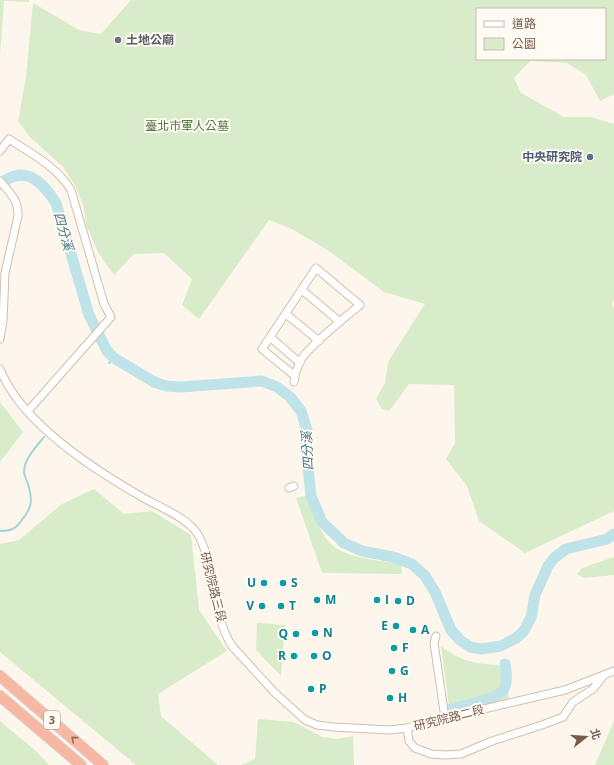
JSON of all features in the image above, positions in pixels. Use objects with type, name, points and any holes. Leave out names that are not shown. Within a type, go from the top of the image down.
[{"type":"highway","name":"3","points":[[0,676],[103,765]]},
{"type":"highway","name":"3","points":[[2,697],[81,765]]},
{"type":"highway","points":[[2,697],[70,765]]},
{"type":"street","points":[[0,152],[9,139],[53,168],[64,179],[71,190],[104,304],[111,317],[28,411]]},
{"type":"street","points":[[0,181],[14,197],[19,209],[3,266],[4,321],[0,339]]},
{"type":"street","points":[[316,268],[360,305],[302,358],[294,379],[262,349],[286,314],[316,268]]},
{"type":"street","points":[[302,290],[340,322]]},
{"type":"street","points":[[286,314],[319,341]]},
{"type":"street","points":[[270,337],[300,363]]},
{"type":"street","name":"研究院路三段","points":[[0,369],[4,379],[14,395],[52,436],[86,464],[140,496],[183,519],[194,530],[202,543],[207,557],[217,604],[227,638],[232,646],[274,692],[305,720],[317,725],[390,730],[407,728]]},
{"type":"street","points":[[436,636],[434,643],[445,718]]},
{"type":"street","name":"研究院路二段","points":[[604,675],[593,689],[573,702],[563,717],[542,726],[492,741],[461,754],[438,755],[415,748],[409,740],[407,728],[565,690],[614,671]]},
{"type":"green space","points":[[0,0],[29,0],[29,2],[4,1],[0,55]]},
{"type":"green space","name":"臺北市軍人公墓","points":[[131,0],[614,0],[614,94],[600,101],[586,75],[567,63],[530,61],[514,78],[521,93],[564,117],[591,117],[614,124],[614,300],[612,304],[614,308],[614,511],[525,553],[479,521],[467,486],[446,459],[455,443],[454,385],[409,384],[389,411],[382,409],[376,399],[385,383],[388,362],[425,304],[384,292],[329,251],[292,229],[269,220],[199,319],[182,305],[192,279],[164,253],[134,254],[114,275],[99,254],[86,225],[84,208],[76,187],[63,167],[29,136],[18,121],[26,77],[33,3],[79,30],[101,34]]},
{"type":"green space","points":[[0,402],[23,432],[0,462]]},
{"type":"green space","points":[[94,489],[124,514],[152,511],[191,535],[199,610],[227,651],[158,694],[161,716],[218,765],[136,765],[0,652],[0,544],[19,540],[62,504]]},
{"type":"green space","points":[[306,496],[321,530],[328,541],[335,547],[343,552],[362,558],[401,564],[402,574],[322,573],[296,498]]},
{"type":"green space","points":[[614,557],[614,575],[584,578],[577,574],[582,568]]},
{"type":"green space","points":[[257,623],[285,625],[281,676],[256,650]]},
{"type":"green space","points":[[441,646],[468,661],[499,665],[510,701],[450,714]]},
{"type":"green space","points":[[258,719],[294,722],[322,737],[338,739],[353,736],[354,765],[241,765],[255,759]]},
{"type":"green space","points":[[0,721],[37,752],[49,765],[0,765]]},
{"type":"green space","points":[[614,721],[614,765],[595,765]]},
{"type":"waterway","name":"四分溪","points":[[0,184],[17,175],[25,175],[39,182],[51,195],[56,203],[89,315],[107,351],[114,358],[154,382],[166,386],[181,387],[262,381],[277,387],[290,397],[301,411],[307,430],[308,467],[311,496],[322,522],[344,543],[362,551],[393,557],[412,564],[425,576],[435,592],[451,630],[460,640],[470,647],[481,649],[501,646],[516,638],[523,632],[531,618],[535,595],[548,566],[554,558],[566,549],[607,539],[614,534]]},
{"type":"waterway","name":"四分溪","points":[[109,363],[114,358]]},
{"type":"waterway","points":[[0,531],[15,528],[25,516],[29,508],[31,495],[24,474],[26,462],[31,453],[44,437]]},
{"type":"waterway","points":[[451,709],[480,702],[500,693],[504,689],[506,683],[505,664]]},
{"type":"place","name":"土地公廟","points":[[118,40]]},
{"type":"place","name":"中央研究院","points":[[590,157]]},
{"type":"place","name":"U","points":[[264,583]]},
{"type":"place","name":"S","points":[[283,583]]},
{"type":"place","name":"M","points":[[317,600]]},
{"type":"place","name":"I","points":[[377,600]]},
{"type":"place","name":"D","points":[[398,601]]},
{"type":"place","name":"V","points":[[262,606]]},
{"type":"place","name":"T","points":[[281,606]]},
{"type":"place","name":"E","points":[[396,626]]},
{"type":"place","name":"A","points":[[413,630]]},
{"type":"place","name":"N","points":[[315,633]]},
{"type":"place","name":"Q","points":[[296,634]]},
{"type":"place","name":"F","points":[[394,648]]},
{"type":"place","name":"R","points":[[294,656]]},
{"type":"place","name":"O","points":[[314,656]]},
{"type":"place","name":"G","points":[[392,671]]},
{"type":"place","name":"P","points":[[311,689]]},
{"type":"place","name":"H","points":[[390,698]]}]
